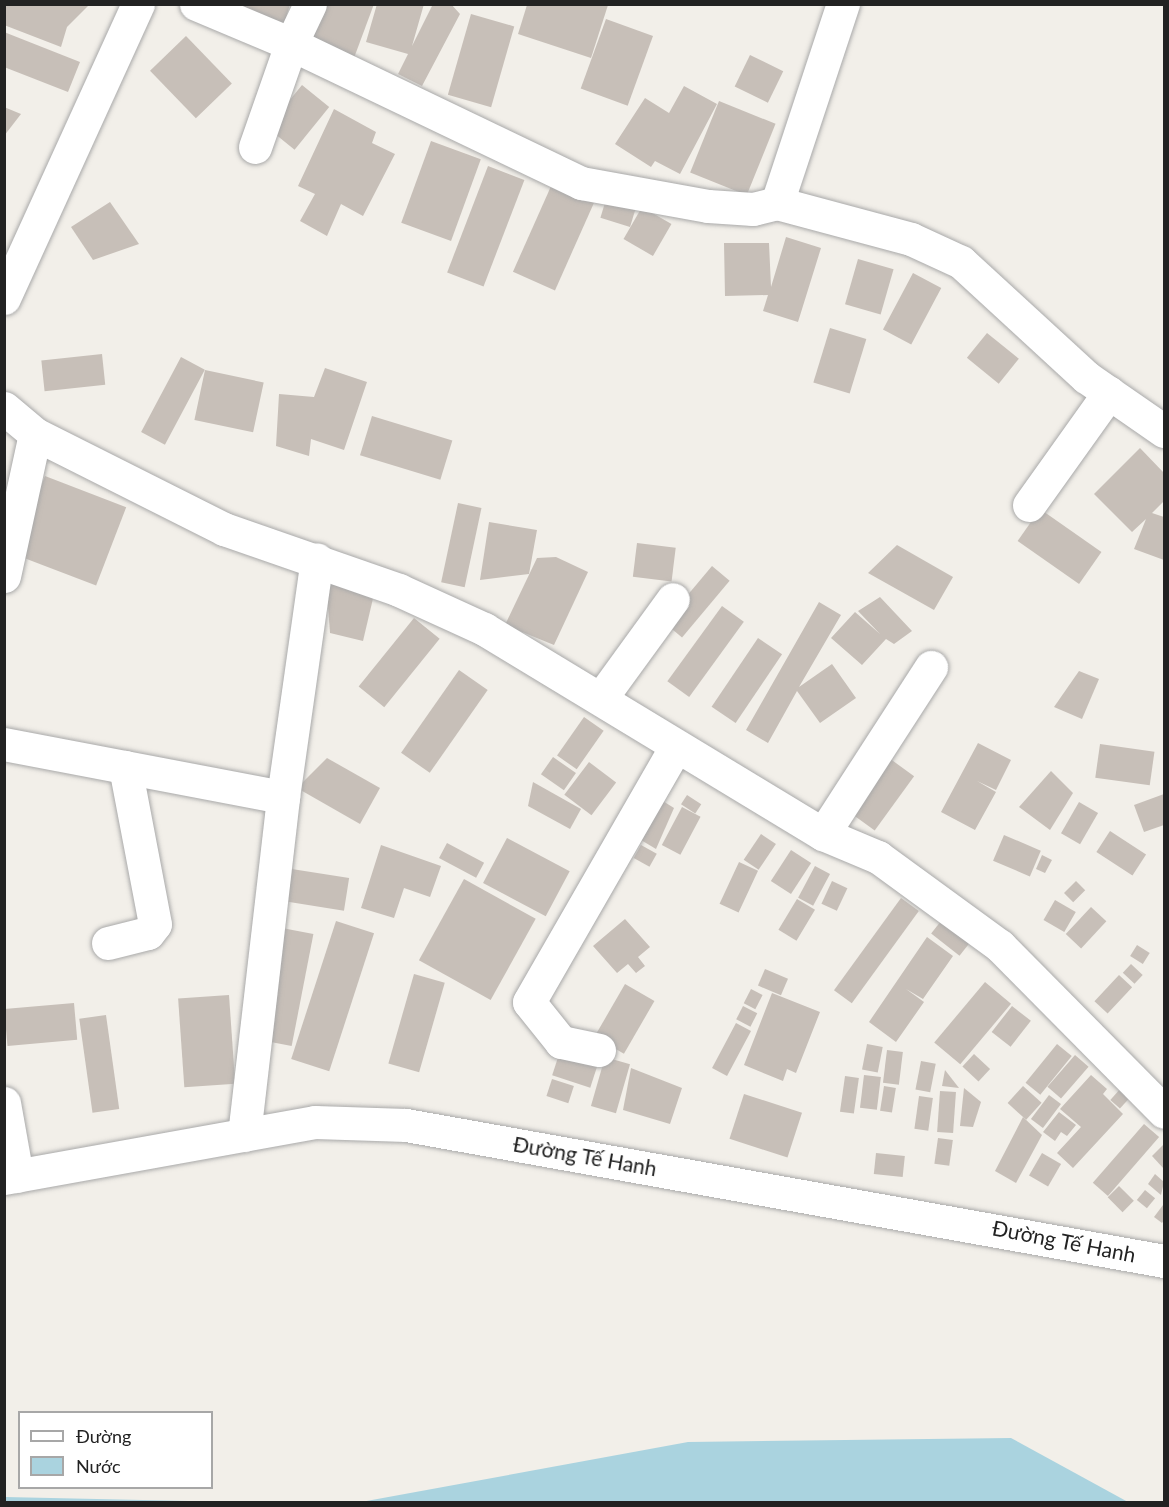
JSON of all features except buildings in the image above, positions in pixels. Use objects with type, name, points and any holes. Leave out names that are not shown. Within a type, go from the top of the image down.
[{"type":"street","points":[[4,298],[138,4]]},
{"type":"street","points":[[196,4],[291,44],[581,183],[708,206],[753,209],[777,203],[911,239],[961,262],[1022,322],[1109,393],[1164,431]]},
{"type":"street","points":[[255,147],[291,44],[310,4]]},
{"type":"street","points":[[777,203],[843,4]]},
{"type":"street","points":[[1029,505],[1109,393]]},
{"type":"street","points":[[4,408],[35,434],[224,529],[317,559],[399,590],[483,629],[601,698],[823,834],[878,857],[1000,946],[1164,1112]]},
{"type":"street","points":[[4,576],[35,434]]},
{"type":"street","points":[[244,1135],[283,797],[317,559]]},
{"type":"street","points":[[601,698],[673,598]]},
{"type":"street","points":[[823,834],[931,667]]},
{"type":"street","points":[[4,744],[283,797]]},
{"type":"street","points":[[599,1050],[561,1042],[528,1002],[676,746]]},
{"type":"street","points":[[108,943],[148,933],[154,924],[125,767]]},
{"type":"street","points":[[4,1103],[11,1177]]},
{"type":"street","name":"Đường Tế Hanh","points":[[11,1177],[315,1122],[406,1125],[1164,1261]]},
{"type":"water","points":[[1011,1438],[1128,1502],[361,1502],[688,1442]]},
{"type":"water","points":[[5,1497],[234,1502],[5,1502]]}]
